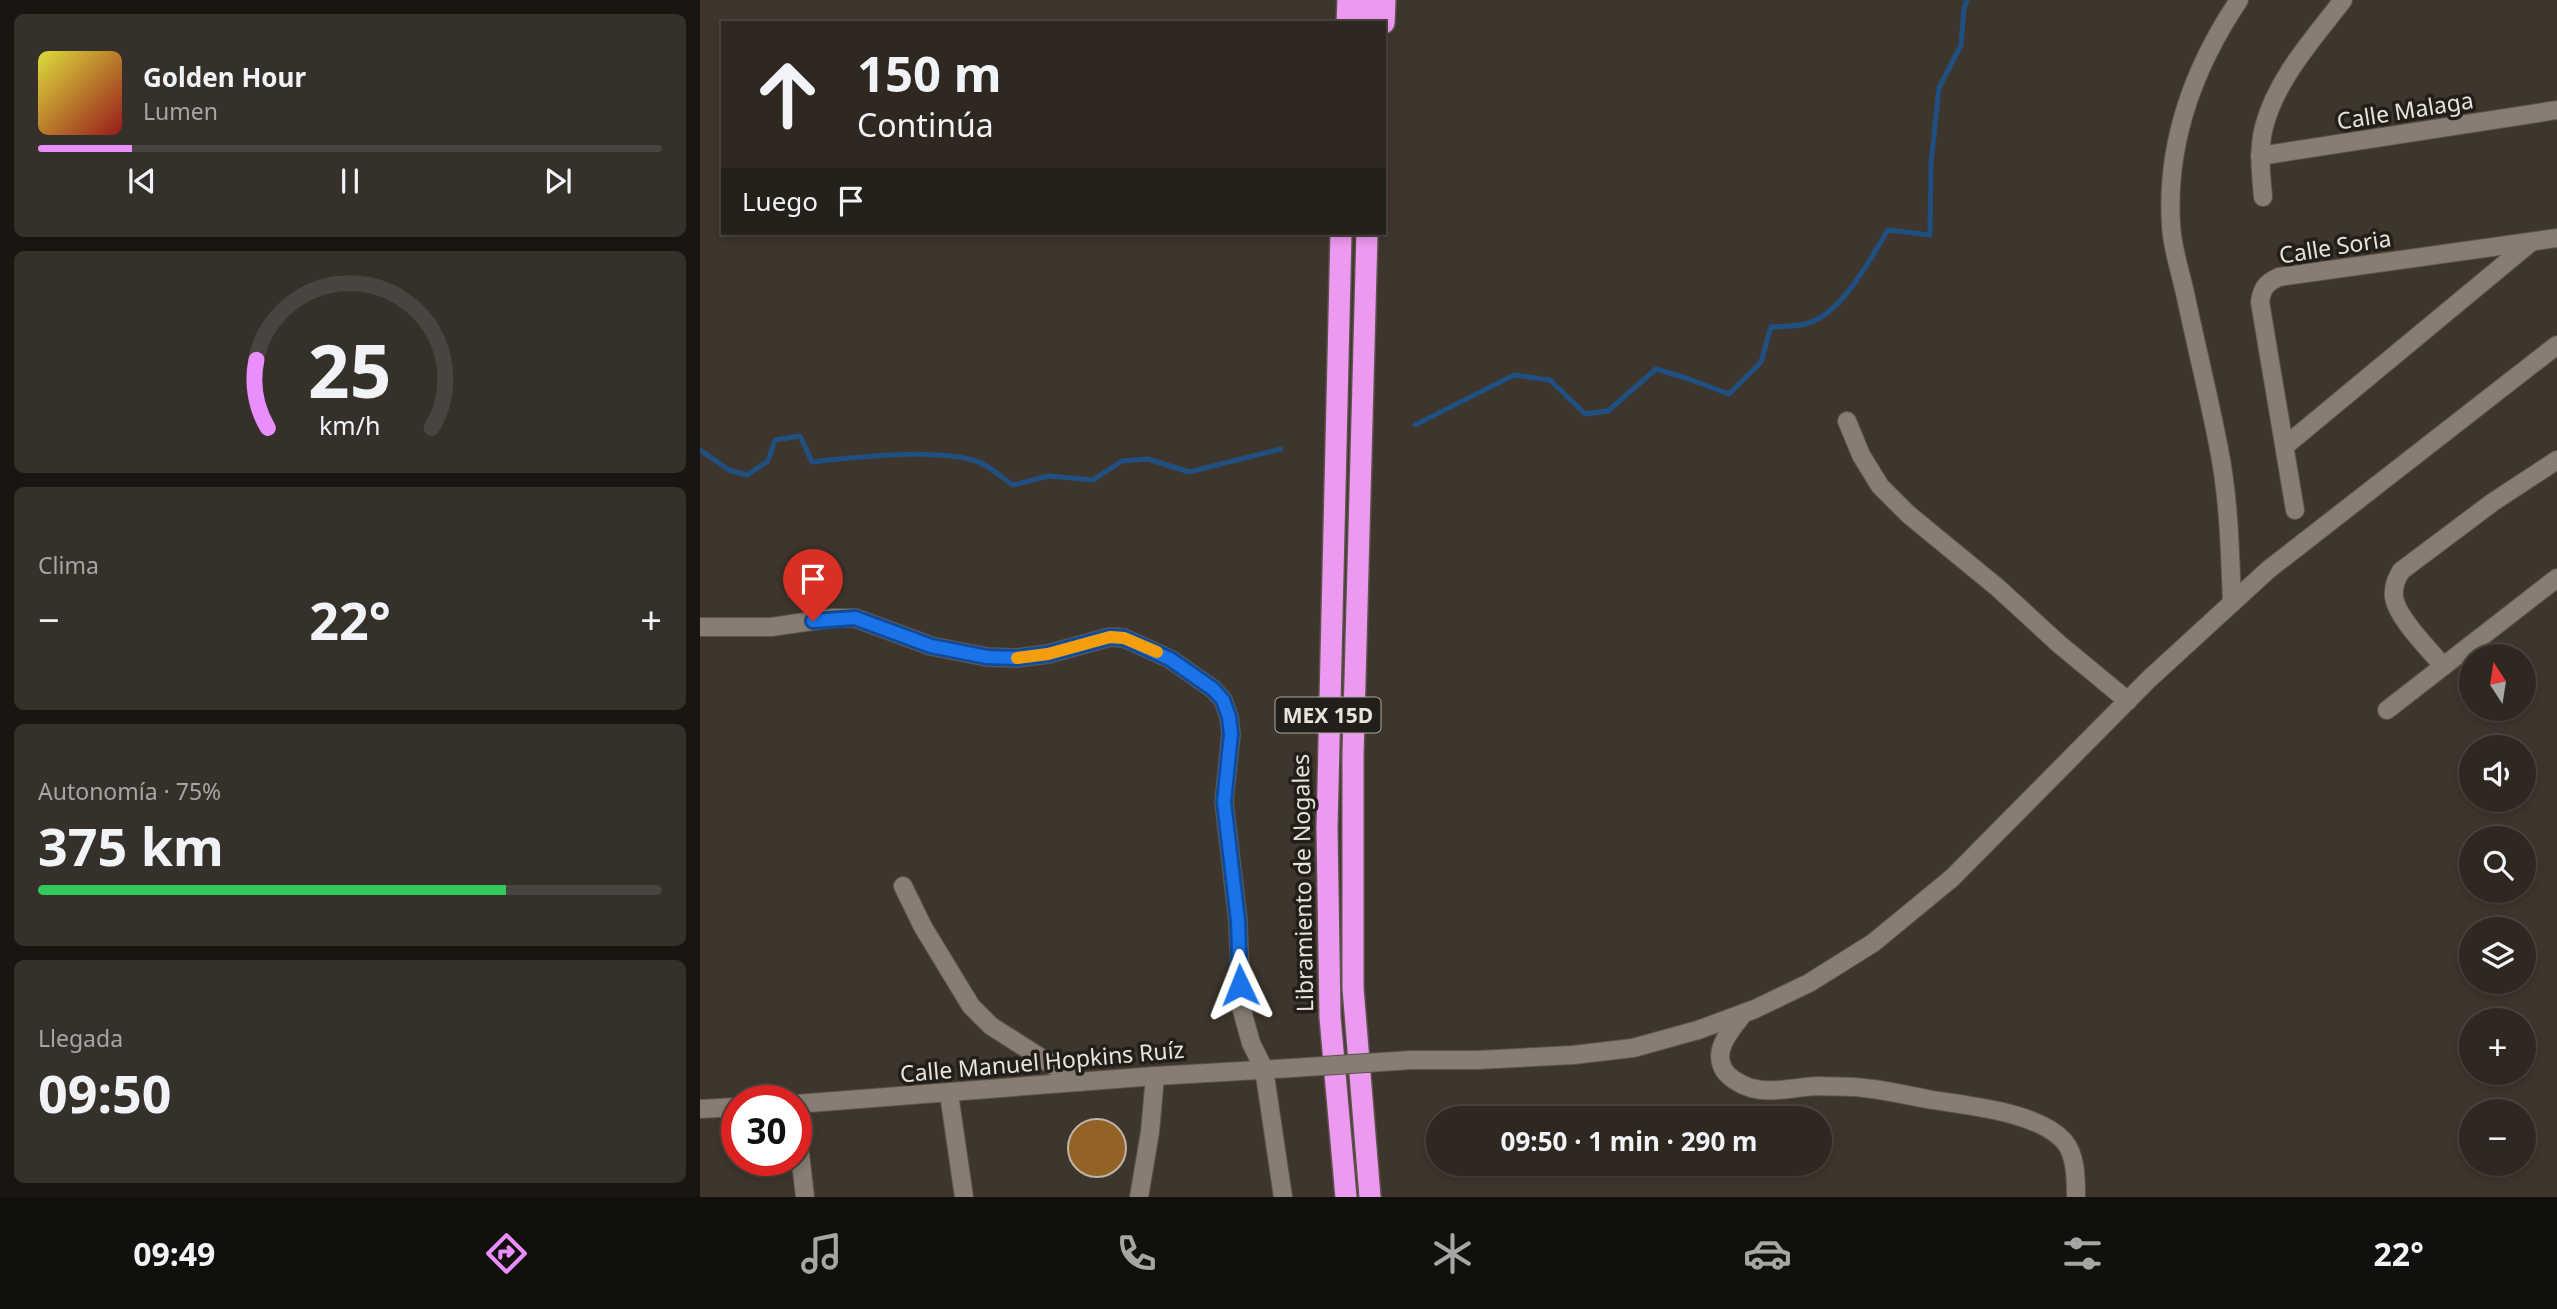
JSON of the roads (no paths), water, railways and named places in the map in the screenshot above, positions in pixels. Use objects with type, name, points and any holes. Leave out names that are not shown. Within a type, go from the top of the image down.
[{"type":"highway","points":[[1347,21],[1348,0]]},
{"type":"highway","points":[[1366,0],[1366,21]]},
{"type":"highway","points":[[1375,21],[1376,0]]},
{"type":"highway","points":[[1384,21],[1385,0]]},
{"type":"highway","name":"Libramiento de Nogales","points":[[1341,235],[1326,828],[1329,1017],[1346,1197]]},
{"type":"highway","name":"MEX 15D","points":[[1368,235],[1353,755],[1353,988],[1370,1197]]},
{"type":"street","points":[[2232,603],[2225,487],[2171,227],[2172,166],[2181,120],[2191,88],[2239,0]]},
{"type":"street","points":[[2263,197],[2260,156],[2264,127],[2276,97],[2304,51],[2343,0]]},
{"type":"street","name":"Calle Malaga","points":[[2260,156],[2557,110]]},
{"type":"street","name":"Calle Soria","points":[[2295,510],[2260,302],[2261,291],[2268,282],[2279,277],[2557,238]]},
{"type":"street","points":[[2285,446],[2532,241]]},
{"type":"street","name":"Calle Manuel Hopkins Ruíz","points":[[812,1103],[1264,1069],[1411,1060],[1573,1055],[1633,1048],[1743,1014],[1809,983],[1872,943],[1952,878],[2128,701],[2268,570],[2557,345]]},
{"type":"street","points":[[1847,421],[1880,486],[1899,505],[2128,701]]},
{"type":"street","points":[[2442,666],[2400,613],[2394,599],[2394,582],[2401,571],[2493,502],[2557,460]]},
{"type":"street","points":[[2387,710],[2557,578]]},
{"type":"street","points":[[700,627],[771,627],[833,618],[855,618],[931,646],[987,657],[1016,658],[1048,654],[1110,637],[1124,638],[1170,659],[1213,689],[1223,700],[1231,734],[1224,802],[1238,921],[1241,1007],[1251,1043],[1264,1069],[1283,1197]]},
{"type":"street","points":[[903,886],[923,927],[971,1006],[991,1026],[1079,1082]]},
{"type":"street","points":[[1743,1014],[1722,1043],[1720,1054],[1721,1066],[1729,1076],[1740,1083],[1767,1089],[1816,1086],[1864,1088],[2006,1114],[2037,1123],[2066,1142],[2073,1157],[2076,1197]]},
{"type":"street","points":[[1139,1197],[1150,1132],[1155,1076]]},
{"type":"street","points":[[949,1094],[964,1197]]},
{"type":"street","points":[[700,1109],[721,1108]]},
{"type":"street","points":[[803,1176],[805,1197]]},
{"type":"waterway","points":[[1415,425],[1514,375],[1550,380],[1585,414],[1608,411],[1656,369],[1729,394],[1761,362],[1771,327],[1805,324],[1831,310],[1853,285],[1888,230],[1930,235],[1931,163],[1939,88],[1961,45],[1967,0]]},
{"type":"waterway","points":[[700,450],[729,470],[747,475],[768,461],[775,440],[800,436],[812,462],[918,454],[959,457],[981,463],[1013,485],[1049,476],[1093,480],[1122,461],[1148,459],[1189,472],[1281,449]]}]
